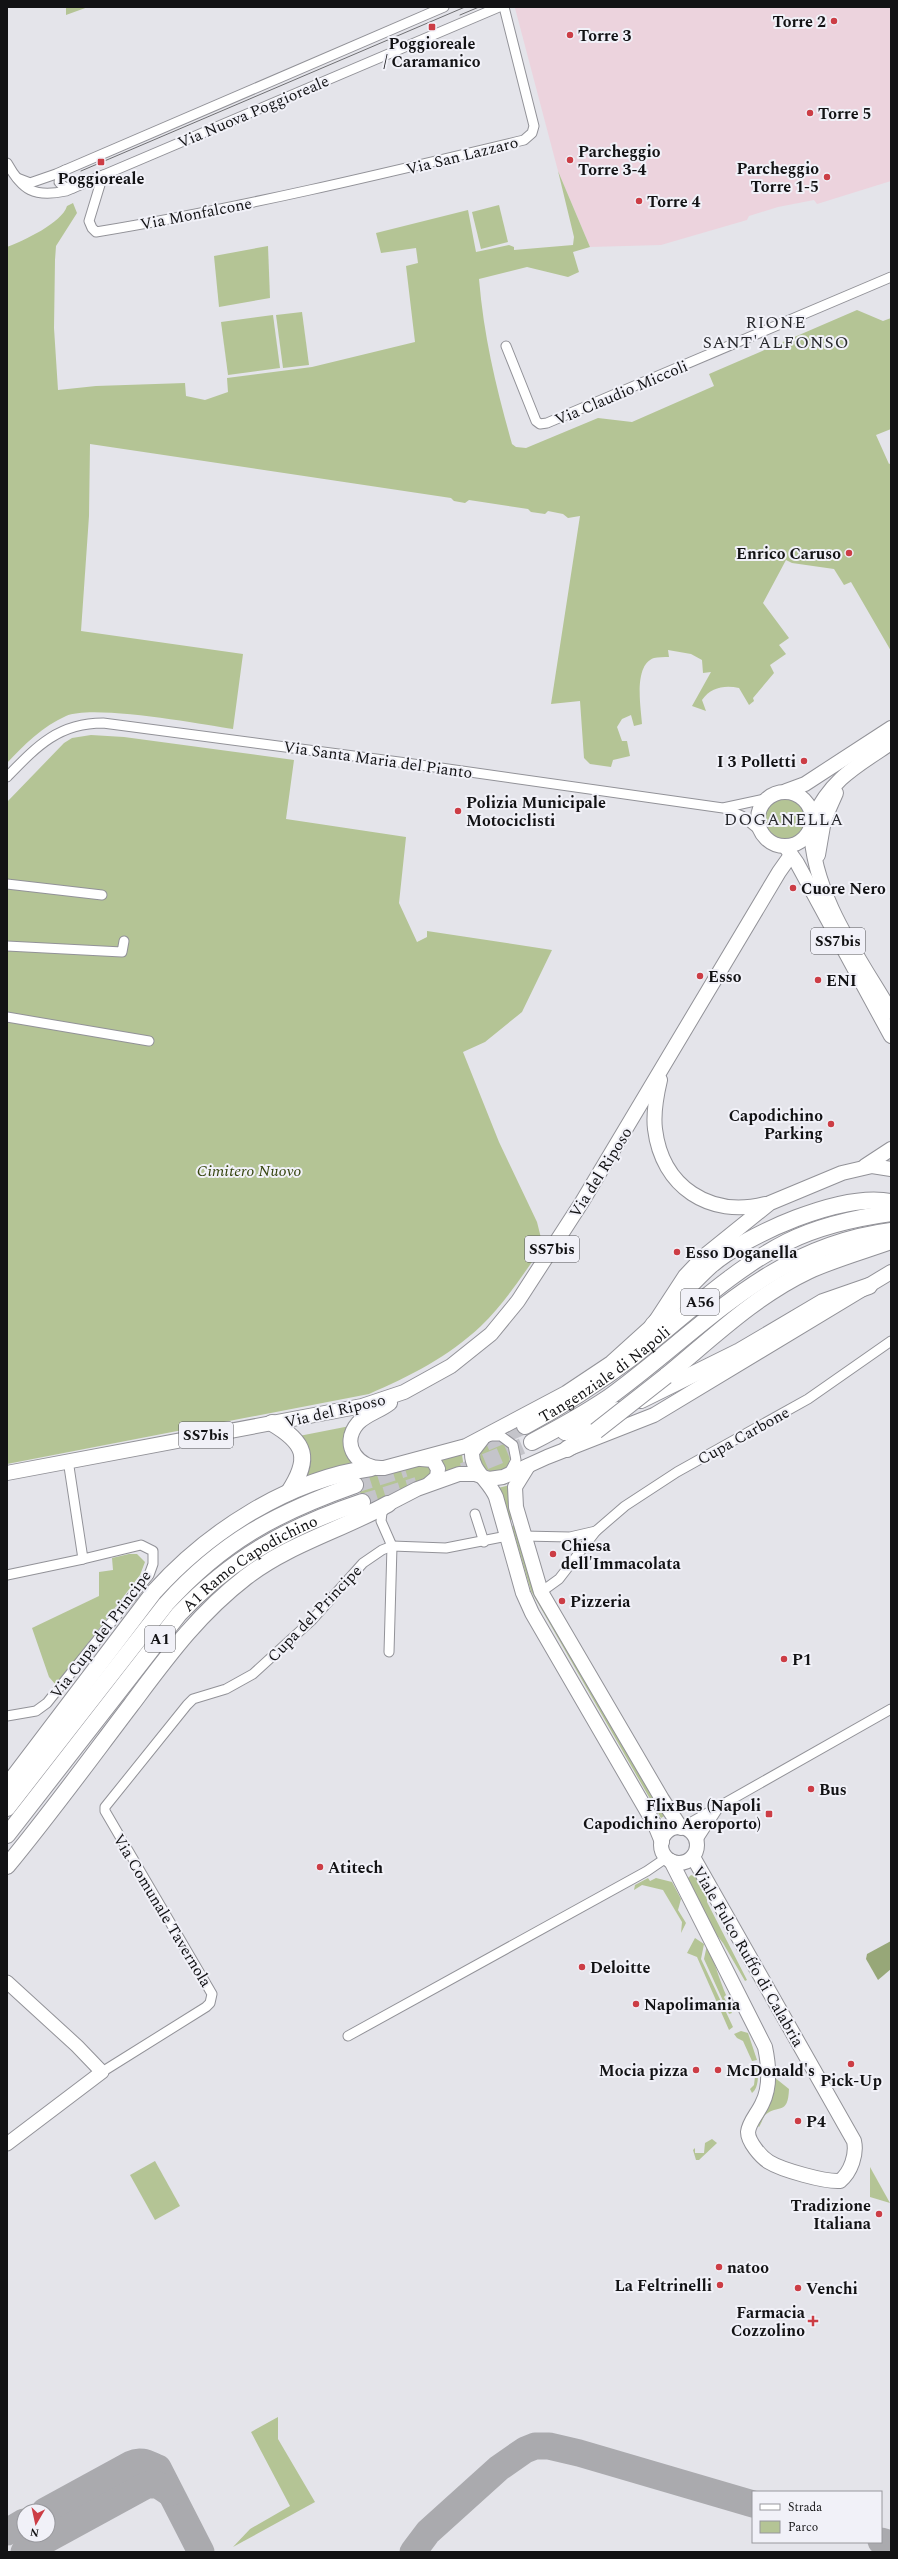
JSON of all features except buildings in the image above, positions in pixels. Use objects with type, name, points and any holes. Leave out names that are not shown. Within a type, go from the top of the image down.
[{"type":"highway","points":[[653,1326],[711,1266],[754,1238],[792,1220],[842,1204],[871,1200],[891,1202]]},
{"type":"highway","name":"Tangenziale di Napoli","points":[[525,1426],[576,1397],[607,1376],[711,1293],[765,1255],[814,1231],[840,1222],[891,1213]]},
{"type":"highway","name":"Tangenziale di Napoli","points":[[869,1286],[823,1302],[740,1351],[676,1384],[594,1421],[535,1440],[607,1398],[732,1299],[765,1276],[819,1248],[844,1240],[891,1231]]},
{"type":"highway","points":[[567,1449],[596,1431],[760,1299],[785,1283],[808,1271],[891,1241]]},
{"type":"highway","points":[[272,1424],[290,1434],[300,1449],[302,1466],[289,1492]]},
{"type":"highway","points":[[7,1786],[154,1592],[178,1566],[211,1539],[289,1492],[350,1472],[371,1468]]},
{"type":"highway","name":"A1 Ramo Capodichino","points":[[7,1808],[166,1604],[192,1575],[221,1550],[286,1512],[355,1485]]},
{"type":"highway","name":"A1 Ramo Capodichino","points":[[7,1835],[179,1614],[205,1586],[235,1563],[268,1542],[303,1524],[362,1502]]},
{"type":"highway","points":[[7,1866],[181,1638],[218,1599],[277,1556],[312,1538],[358,1521],[388,1504]]},
{"type":"main road","points":[[891,728],[805,784],[772,794],[765,799],[758,810],[759,830],[770,842],[788,851],[800,842],[811,824],[822,798],[836,781],[891,743]]},
{"type":"main road","points":[[817,871],[824,820],[836,794],[854,769]]},
{"type":"main road","points":[[786,791],[802,797],[811,811],[811,824],[817,871]]},
{"type":"main road","name":"SS7bis","points":[[788,851],[799,868],[891,1036]]},
{"type":"main road","name":"Via del Riposo","points":[[7,1472],[272,1424],[362,1406],[404,1392],[452,1366],[491,1334],[518,1301],[582,1202],[662,1070],[778,876],[788,851]]},
{"type":"main road","points":[[778,876],[799,868]]},
{"type":"main road","name":"SS7bis","points":[[817,871],[831,905],[891,1012]]},
{"type":"main road","points":[[662,1070],[655,1102],[655,1129],[658,1145],[669,1171],[690,1193],[717,1205],[741,1209],[770,1203],[804,1187],[860,1168],[891,1149]]},
{"type":"main road","points":[[860,1168],[888,1166]]},
{"type":"main road","points":[[529,1466],[515,1487],[516,1508],[523,1536],[541,1592],[662,1799],[681,1828],[691,1832],[697,1841],[696,1852],[693,1857],[682,1863],[669,1859],[655,1825],[532,1613],[524,1593],[496,1497],[492,1487],[474,1466],[472,1452],[480,1440],[566,1393],[624,1353],[653,1326],[685,1276],[703,1257],[770,1203]]},
{"type":"main road","points":[[388,1504],[404,1494],[429,1484],[468,1473],[483,1476],[489,1479],[503,1478],[567,1449],[654,1415],[891,1272]]},
{"type":"main road","points":[[404,1392],[386,1407],[364,1418],[355,1428],[352,1443],[355,1457],[358,1461],[371,1468],[384,1468],[459,1449],[486,1437]]},
{"type":"main road","points":[[419,1459],[429,1459],[437,1466],[437,1477],[429,1484]]},
{"type":"main road","points":[[662,1842],[666,1833],[681,1828]]},
{"type":"main road","name":"Viale Fulco Ruffo di Calabria","points":[[669,1859],[766,2047],[768,2089],[750,2127],[750,2140],[762,2156],[774,2164],[829,2180],[840,2181],[851,2164],[855,2151],[854,2141],[693,1857]]},
{"type":"street","name":"Via Nuova Poggioreale","points":[[9,167],[19,180],[30,183],[65,170],[444,7]]},
{"type":"street","name":"Via Nuova Poggioreale","points":[[9,167],[20,184],[30,191],[58,192],[73,188],[499,7]]},
{"type":"street","name":"Via San Lazzaro","points":[[356,180],[529,137],[534,126],[504,7]]},
{"type":"street","points":[[65,170],[61,174],[59,182],[64,187],[73,188]]},
{"type":"street","name":"Via Monfalcone","points":[[103,175],[89,221],[92,228],[96,232],[178,218],[356,180]]},
{"type":"street","name":"Via Claudio Miccoli","points":[[506,346],[536,421],[540,424],[547,423],[891,277]]},
{"type":"street","name":"Via Santa Maria del Pianto","points":[[7,777],[33,751],[61,730],[87,723],[103,723],[399,762],[723,808],[765,799]]},
{"type":"street","points":[[723,808],[742,816],[759,830]]},
{"type":"street","points":[[7,884],[102,895]]},
{"type":"street","points":[[7,946],[122,952],[124,941]]},
{"type":"street","points":[[7,1017],[149,1041]]},
{"type":"street","name":"Cupa Carbone","points":[[541,1592],[559,1578],[596,1531],[625,1506],[677,1472],[808,1399],[891,1341]]},
{"type":"street","points":[[486,1437],[501,1436],[513,1445],[516,1460],[510,1473],[503,1478]]},
{"type":"street","points":[[7,1575],[83,1559],[68,1460]]},
{"type":"street","points":[[388,1504],[382,1513],[381,1521],[392,1546],[389,1652]]},
{"type":"street","points":[[475,1514],[484,1542]]},
{"type":"street","name":"Cupa Carbone","points":[[523,1536],[570,1537],[596,1531]]},
{"type":"street","points":[[392,1546],[446,1548],[484,1542],[507,1536]]},
{"type":"street","name":"Via Cupa del Principe","points":[[7,1716],[36,1711],[47,1703],[149,1575],[153,1564],[153,1551],[141,1545],[83,1559]]},
{"type":"street","name":"Cupa del Principe","points":[[193,1700],[226,1689],[253,1674],[311,1621],[363,1563],[377,1553],[392,1546]]},
{"type":"street","name":"Via Comunale Tavernola","points":[[7,2144],[102,2072],[179,2026],[206,2007],[212,1999],[210,1989],[105,1811],[120,1787],[193,1700]]},
{"type":"street","points":[[681,1828],[891,1710]]},
{"type":"street","points":[[697,1841],[718,1807]]},
{"type":"street","points":[[348,2036],[669,1859]]},
{"type":"street","points":[[7,1982],[77,2046],[102,2072]]},
{"type":"shaded area","points":[[891,7],[891,181],[817,204],[814,200],[778,207],[749,216],[747,220],[661,245],[590,247],[558,171],[515,8]]},
{"type":"green space","points":[[66,7],[88,7],[66,15]]},
{"type":"green space","points":[[558,171],[590,247],[573,252],[579,272],[568,277],[527,267],[479,279],[484,322],[491,362],[512,444],[516,447],[526,448],[598,418],[632,422],[714,386],[709,374],[857,310],[883,321],[891,318],[891,429],[876,435],[889,464],[891,463],[891,651],[851,582],[844,585],[834,569],[792,563],[786,560],[763,603],[789,638],[779,645],[786,654],[770,665],[774,673],[753,698],[754,701],[749,705],[739,688],[724,687],[710,692],[702,700],[706,711],[692,706],[711,672],[703,673],[702,660],[691,654],[668,650],[669,657],[654,658],[647,662],[643,669],[640,688],[642,724],[634,726],[631,715],[622,719],[617,727],[622,741],[627,741],[630,756],[613,760],[611,767],[590,764],[584,758],[580,701],[551,704],[580,516],[568,518],[563,514],[548,511],[545,514],[531,512],[528,509],[469,500],[465,503],[454,501],[451,498],[90,444],[89,516],[81,631],[243,654],[233,729],[147,716],[99,712],[79,713],[66,716],[49,725],[27,743],[7,763],[7,247],[32,236],[50,225],[58,219],[67,206],[73,203],[77,213],[56,246],[54,328],[58,390],[96,386],[185,383],[186,396],[205,400],[228,392],[227,378],[312,367],[415,342],[406,266],[418,263],[416,248],[381,253],[376,233],[468,210],[476,252],[509,245],[514,247],[514,250],[573,245],[574,237]]},
{"type":"green space","points":[[499,205],[508,242],[481,249],[472,212]]},
{"type":"green space","points":[[268,246],[270,298],[219,307],[214,256]]},
{"type":"green space","points":[[302,312],[309,365],[283,368],[276,315]]},
{"type":"green space","points":[[273,315],[280,368],[228,375],[221,322]]},
{"type":"green space","name":"Cimitero Nuovo","points":[[91,735],[124,737],[294,760],[286,819],[406,837],[399,903],[417,942],[427,937],[427,931],[552,950],[522,1012],[485,1042],[463,1052],[499,1142],[537,1222],[543,1246],[514,1288],[481,1326],[455,1347],[428,1365],[369,1394],[7,1464],[7,802],[64,743],[72,738]]},
{"type":"green space","points":[[790,796],[794,797],[804,806],[807,810],[807,828],[798,838],[790,842],[780,842],[772,838],[763,828],[762,814],[766,806],[776,797]]},
{"type":"green space","points":[[350,1426],[348,1452],[353,1464],[307,1478],[299,1436]]},
{"type":"green space","points":[[495,1442],[506,1446],[510,1457],[506,1468],[495,1472],[484,1468],[480,1457],[484,1446]]},
{"type":"green space","points":[[462,1455],[464,1467],[446,1472],[441,1458]]},
{"type":"green space","points":[[424,1464],[431,1466],[432,1475],[357,1516],[361,1496],[359,1489],[351,1480],[365,1475],[384,1476]]},
{"type":"green space","points":[[510,1485],[513,1519],[510,1520],[498,1488]]},
{"type":"green space","points":[[515,1525],[538,1600],[666,1815],[661,1818],[531,1591],[512,1526]]},
{"type":"green space","points":[[129,1554],[137,1554],[145,1562],[140,1575],[56,1685],[49,1677],[32,1628],[99,1596],[99,1572],[113,1570],[112,1558]]},
{"type":"green space","points":[[691,1875],[696,1877],[707,1896],[707,1902],[747,1980],[745,1981],[723,1943],[711,1928],[687,1879]]},
{"type":"green space","points":[[648,1878],[650,1881],[656,1878],[672,1882],[681,1899],[678,1910],[686,1923],[681,1933],[682,1922],[663,1890],[642,1885],[634,1890],[635,1885]]},
{"type":"green space","points":[[695,1938],[704,1944],[701,1959],[733,2027],[729,2030],[697,1957],[687,1953]]},
{"type":"green space","points":[[891,1941],[891,1969],[878,1980],[866,1959],[867,1954]]},
{"type":"green space","points":[[707,1945],[726,1995],[724,1997],[732,2013],[729,2014],[704,1959]]},
{"type":"green space","points":[[741,2031],[748,2033],[757,2060],[752,2061],[743,2041],[737,2038],[734,2034]]},
{"type":"green space","points":[[756,2068],[758,2068],[758,2081],[756,2088],[752,2093],[750,2089],[754,2085]]},
{"type":"green space","points":[[774,2077],[789,2089],[787,2103],[782,2108],[765,2115],[759,2127],[758,2126],[768,2108]]},
{"type":"green space","points":[[712,2139],[717,2143],[699,2160],[696,2160],[693,2150],[695,2148],[695,2153],[704,2153],[705,2143]]},
{"type":"green space","points":[[155,2161],[180,2206],[155,2220],[130,2175]]},
{"type":"green space","points":[[870,2167],[890,2203],[870,2197]]},
{"type":"green space","points":[[278,2417],[278,2439],[315,2502],[233,2547],[250,2529],[290,2506],[251,2432]]},
{"type":"taxiway","points":[[413,2552],[428,2532],[499,2468],[525,2450],[535,2446],[549,2446],[579,2453],[752,2504]]},
{"type":"taxiway","points":[[56,2505],[131,2464],[138,2462],[144,2463],[158,2468],[201,2552]]},
{"type":"taxiway","points":[[24,2552],[147,2485],[158,2485],[170,2493]]},
{"type":"taxiway","points":[[7,2532],[16,2527]]},
{"type":"taxiway","points":[[882,2541],[891,2544]]},
{"type":"tunnel","points":[[486,1443],[525,1426]]},
{"type":"tunnel","points":[[463,1471],[532,1442]]},
{"type":"tunnel","points":[[355,1485],[405,1469]]},
{"type":"tunnel","points":[[362,1502],[417,1485]]},
{"type":"tram line","points":[[81,171],[465,7]]},
{"type":"tram line","points":[[460,15],[479,7]]},
{"type":"place","name":"Torre 2","points":[[834,21]]},
{"type":"place","name":"Poggioreale / Caramanico","points":[[432,27]]},
{"type":"place","name":"Torre 3","points":[[570,35]]},
{"type":"place","name":"Torre 5","points":[[810,113]]},
{"type":"place","name":"Parcheggio Torre 3-4","points":[[570,160]]},
{"type":"place","name":"Poggioreale","points":[[101,162]]},
{"type":"place","name":"Parcheggio Torre 1-5","points":[[827,177]]},
{"type":"place","name":"Torre 4","points":[[639,201]]},
{"type":"place","name":"Enrico Caruso","points":[[849,553]]},
{"type":"place","name":"I 3 Polletti","points":[[804,761]]},
{"type":"place","name":"Polizia Municipale Motociclisti","points":[[458,811]]},
{"type":"place","name":"Cuore Nero","points":[[793,888]]},
{"type":"place","name":"Esso","points":[[700,976]]},
{"type":"place","name":"ENI","points":[[818,980]]},
{"type":"place","name":"Capodichino Parking","points":[[831,1124]]},
{"type":"place","name":"Esso Doganella","points":[[677,1252]]},
{"type":"place","name":"Chiesa dell'Immacolata","points":[[553,1554]]},
{"type":"place","name":"Pizzeria","points":[[562,1601]]},
{"type":"place","name":"P1","points":[[784,1659]]},
{"type":"place","name":"Bus","points":[[811,1789]]},
{"type":"place","name":"FlixBus (Napoli Capodichino Aeroporto)","points":[[769,1814]]},
{"type":"place","name":"Atitech","points":[[320,1867]]},
{"type":"place","name":"Deloitte","points":[[582,1967]]},
{"type":"place","name":"Napolimania","points":[[636,2004]]},
{"type":"place","name":"Pick-Up","points":[[851,2064]]},
{"type":"place","name":"Mocia pizza","points":[[696,2070]]},
{"type":"place","name":"McDonald's","points":[[718,2070]]},
{"type":"place","name":"P4","points":[[798,2121]]},
{"type":"place","name":"Tradizione Italiana","points":[[879,2214]]},
{"type":"place","name":"natoo","points":[[719,2267]]},
{"type":"place","name":"La Feltrinelli","points":[[720,2285]]},
{"type":"place","name":"Venchi","points":[[798,2288]]},
{"type":"place","name":"Farmacia Cozzolino","points":[[813,2321]]},
{"type":"district","name":"RIONE SANT'ALFONSO","points":[[776,332]]},
{"type":"district","name":"DOGANELLA","points":[[784,819]]}]
